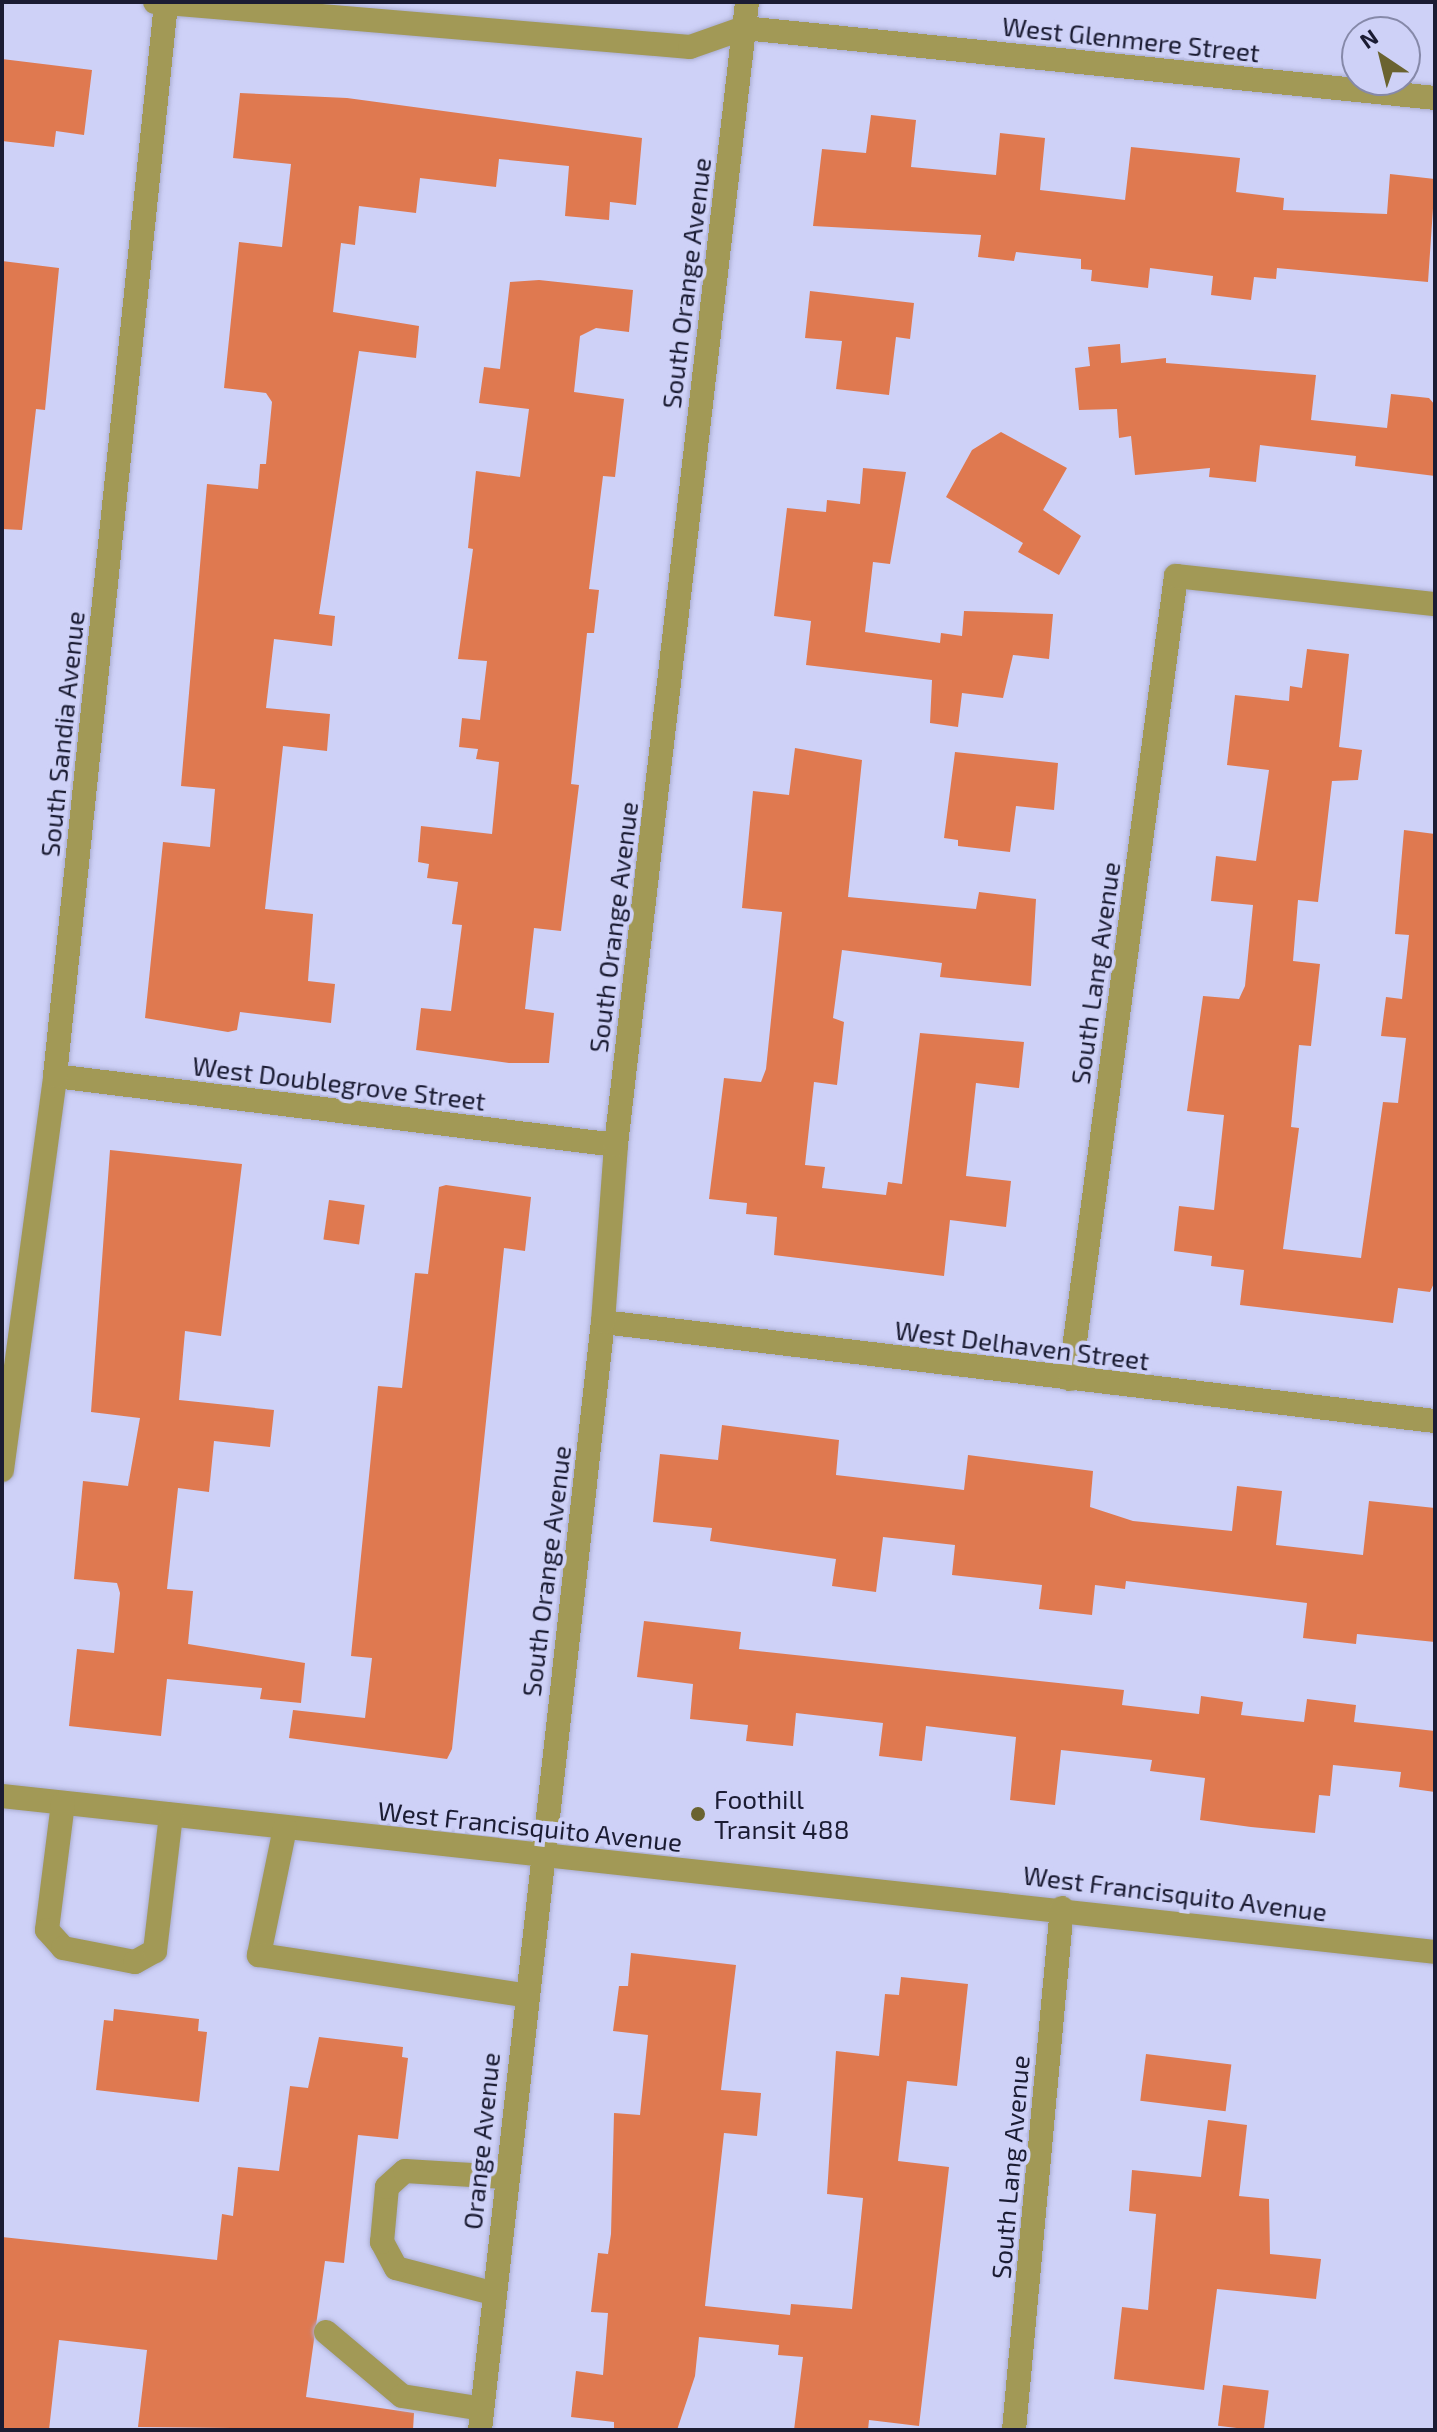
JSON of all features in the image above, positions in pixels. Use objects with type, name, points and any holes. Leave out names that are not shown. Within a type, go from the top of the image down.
[{"type":"street","name":"South Orange Avenue","points":[[541,1858],[603,1322],[616,1145],[747,2]]},
{"type":"street","name":"West Glenmere Street","points":[[160,3],[690,47],[744,28],[1435,98]]},
{"type":"street","name":"South Sandia Avenue","points":[[2,1470],[55,1076],[160,3]]},
{"type":"street","name":"South Lang Avenue","points":[[1070,1379],[1176,576],[1435,604]]},
{"type":"street","name":"West Doublegrove Street","points":[[55,1076],[616,1145]]},
{"type":"street","name":"West Delhaven Street","points":[[603,1322],[1435,1421]]},
{"type":"street","name":"West Francisquito Avenue","points":[[2,1796],[541,1858],[792,1878],[1435,1952]]},
{"type":"street","points":[[63,1803],[47,1930],[63,1948],[135,1962],[155,1951],[171,1815]]},
{"type":"street","points":[[285,1828],[259,1955],[525,1995]]},
{"type":"street","name":"Orange Avenue","points":[[481,2420],[492,2293],[541,1858]]},
{"type":"street","name":"South Lang Avenue","points":[[1014,2430],[1062,1908]]},
{"type":"street","points":[[492,2293],[396,2268],[382,2242],[387,2187],[405,2171],[505,2177]]},
{"type":"street","points":[[326,2332],[402,2396],[481,2420]]},
{"type":"building","points":[[2,59],[92,70],[84,135],[56,131],[54,147],[2,141]]},
{"type":"building","points":[[240,93],[347,98],[642,138],[636,205],[610,202],[609,220],[565,216],[569,166],[499,159],[496,187],[420,178],[416,213],[359,206],[355,245],[341,243],[333,312],[419,326],[416,358],[359,351],[319,614],[335,616],[332,646],[274,639],[266,708],[330,714],[327,751],[283,746],[265,909],[313,914],[308,981],[335,984],[331,1023],[240,1012],[237,1030],[228,1032],[145,1018],[163,842],[210,847],[215,789],[181,786],[207,484],[258,489],[260,464],[266,464],[272,402],[266,393],[224,388],[239,242],[282,247],[291,164],[233,158]]},
{"type":"building","points":[[871,115],[916,120],[911,167],[996,175],[1000,133],[1045,138],[1040,190],[1125,200],[1131,147],[1240,158],[1236,192],[1284,198],[1283,210],[1387,214],[1390,174],[1435,179],[1428,282],[1277,268],[1276,279],[1254,277],[1251,300],[1211,295],[1213,276],[1150,268],[1148,288],[1091,281],[1092,270],[1081,269],[1081,259],[1016,252],[1014,261],[978,257],[981,235],[813,226],[822,149],[866,153]]},
{"type":"building","points":[[2,261],[59,268],[45,410],[36,409],[22,530],[2,529]]},
{"type":"building","points":[[539,280],[633,290],[629,332],[596,328],[580,336],[574,392],[624,399],[615,477],[603,476],[589,589],[599,590],[594,633],[587,633],[571,784],[579,785],[561,931],[534,928],[525,1009],[554,1013],[549,1063],[509,1063],[416,1050],[421,1008],[451,1011],[462,925],[452,924],[458,882],[427,878],[429,864],[418,862],[421,826],[492,834],[499,762],[476,759],[478,749],[459,747],[462,718],[480,720],[487,661],[458,659],[473,549],[468,548],[476,471],[520,477],[529,409],[479,403],[484,367],[500,369],[510,282]]},
{"type":"building","points":[[810,291],[914,303],[910,339],[896,337],[889,395],[836,389],[842,341],[805,338]]},
{"type":"building","points":[[1120,344],[1121,363],[1166,358],[1166,363],[1316,375],[1311,420],[1387,428],[1391,394],[1429,398],[1435,405],[1435,476],[1355,466],[1356,456],[1260,445],[1256,482],[1209,477],[1210,468],[1135,475],[1131,436],[1119,438],[1117,409],[1079,410],[1075,368],[1090,366],[1088,347]]},
{"type":"building","points":[[1001,432],[1067,468],[1043,510],[1081,536],[1059,575],[1018,552],[1023,543],[946,497],[972,450]]},
{"type":"building","points":[[863,468],[906,472],[890,564],[873,562],[865,632],[940,643],[941,633],[962,636],[964,611],[1053,614],[1049,659],[1013,655],[1003,698],[962,693],[958,727],[930,723],[932,680],[806,665],[811,621],[774,616],[787,508],[826,512],[827,500],[860,504]]},
{"type":"building","points":[[1307,649],[1349,654],[1339,747],[1362,750],[1358,780],[1332,781],[1318,902],[1298,900],[1293,961],[1320,964],[1311,1046],[1299,1045],[1291,1127],[1299,1128],[1283,1249],[1361,1258],[1383,1102],[1398,1103],[1406,1038],[1381,1036],[1386,997],[1402,999],[1409,935],[1395,934],[1404,830],[1435,834],[1435,1281],[1430,1292],[1398,1288],[1393,1323],[1240,1305],[1244,1270],[1211,1266],[1212,1256],[1174,1251],[1179,1206],[1214,1210],[1224,1115],[1187,1111],[1203,996],[1239,999],[1245,986],[1253,905],[1211,901],[1216,856],[1256,861],[1269,770],[1227,765],[1235,695],[1289,701],[1290,686],[1302,688]]},
{"type":"building","points":[[795,748],[862,760],[848,897],[976,909],[979,892],[1036,899],[1031,986],[940,977],[942,963],[842,950],[833,1018],[844,1022],[837,1085],[814,1082],[805,1165],[825,1167],[822,1188],[886,1195],[888,1182],[902,1184],[920,1033],[1024,1042],[1019,1088],[976,1083],[966,1176],[1011,1181],[1006,1227],[950,1220],[944,1276],[774,1255],[777,1217],[746,1214],[747,1203],[709,1199],[724,1078],[761,1082],[766,1069],[782,912],[742,908],[753,791],[789,795]]},
{"type":"building","points":[[955,752],[1058,763],[1054,810],[1016,806],[1010,852],[958,846],[958,840],[944,838]]},
{"type":"building","points":[[110,1150],[242,1164],[221,1336],[185,1331],[179,1400],[274,1410],[270,1447],[214,1441],[209,1492],[178,1488],[167,1589],[193,1591],[188,1644],[305,1663],[301,1703],[260,1699],[262,1688],[167,1679],[161,1736],[69,1726],[77,1649],[114,1653],[120,1593],[117,1583],[74,1579],[83,1481],[128,1486],[140,1418],[91,1412]]},
{"type":"building","points":[[446,1185],[531,1197],[525,1251],[504,1248],[452,1749],[447,1759],[289,1738],[293,1710],[365,1718],[372,1658],[351,1656],[378,1386],[402,1388],[415,1273],[428,1274],[439,1187]]},
{"type":"building","points":[[329,1200],[365,1205],[359,1245],[323,1240]]},
{"type":"building","points":[[722,1425],[839,1440],[836,1475],[964,1490],[968,1455],[1093,1471],[1090,1507],[1133,1521],[1232,1531],[1237,1486],[1282,1491],[1276,1545],[1363,1555],[1369,1501],[1435,1508],[1435,1642],[1357,1634],[1356,1644],[1303,1638],[1307,1603],[1126,1581],[1125,1589],[1095,1585],[1092,1615],[1039,1609],[1042,1585],[952,1575],[955,1545],[883,1537],[876,1592],[832,1586],[836,1559],[710,1541],[712,1528],[653,1522],[660,1454],[718,1460]]},
{"type":"building","points":[[644,1621],[741,1632],[739,1649],[1124,1690],[1122,1705],[1199,1714],[1201,1696],[1243,1702],[1241,1715],[1304,1722],[1307,1699],[1356,1705],[1354,1722],[1435,1731],[1435,1792],[1399,1787],[1401,1772],[1333,1765],[1330,1796],[1319,1795],[1315,1833],[1251,1827],[1200,1820],[1205,1778],[1150,1771],[1152,1760],[1061,1750],[1055,1805],[1010,1800],[1016,1737],[926,1726],[922,1761],[879,1756],[883,1723],[796,1713],[793,1746],[746,1741],[748,1725],[690,1719],[693,1684],[637,1677]]},
{"type":"building","points":[[631,1953],[736,1965],[721,2090],[761,2093],[757,2136],[724,2133],[705,2306],[790,2315],[791,2304],[852,2309],[863,2198],[827,2194],[836,2051],[879,2056],[885,1994],[899,1995],[901,1977],[968,1984],[957,2086],[907,2081],[898,2161],[949,2167],[919,2426],[869,2420],[868,2430],[794,2430],[803,2357],[778,2355],[779,2345],[699,2337],[695,2376],[677,2430],[614,2430],[614,2422],[571,2417],[576,2371],[603,2375],[608,2313],[591,2312],[598,2253],[608,2254],[611,2234],[614,2113],[640,2115],[648,2035],[613,2031],[619,1986],[628,1986]]},
{"type":"building","points":[[114,2009],[199,2019],[198,2031],[207,2032],[199,2102],[96,2090],[104,2020],[113,2021]]},
{"type":"building","points":[[319,2037],[403,2047],[402,2057],[408,2058],[398,2139],[358,2135],[344,2263],[325,2261],[306,2397],[414,2413],[413,2430],[138,2427],[147,2350],[59,2340],[49,2430],[2,2430],[2,2237],[217,2260],[222,2214],[233,2216],[238,2167],[279,2171],[290,2086],[308,2088]]},
{"type":"building","points":[[1146,2054],[1231,2064],[1226,2111],[1140,2101]]},
{"type":"building","points":[[1208,2120],[1247,2125],[1239,2196],[1269,2199],[1270,2254],[1321,2259],[1316,2299],[1217,2289],[1204,2390],[1114,2379],[1122,2307],[1148,2310],[1156,2214],[1129,2211],[1132,2170],[1201,2177]]},
{"type":"building","points":[[1223,2385],[1269,2391],[1264,2430],[1218,2426]]},
{"type":"place","name":"Foothill Transit 488","points":[[698,1814]]}]
